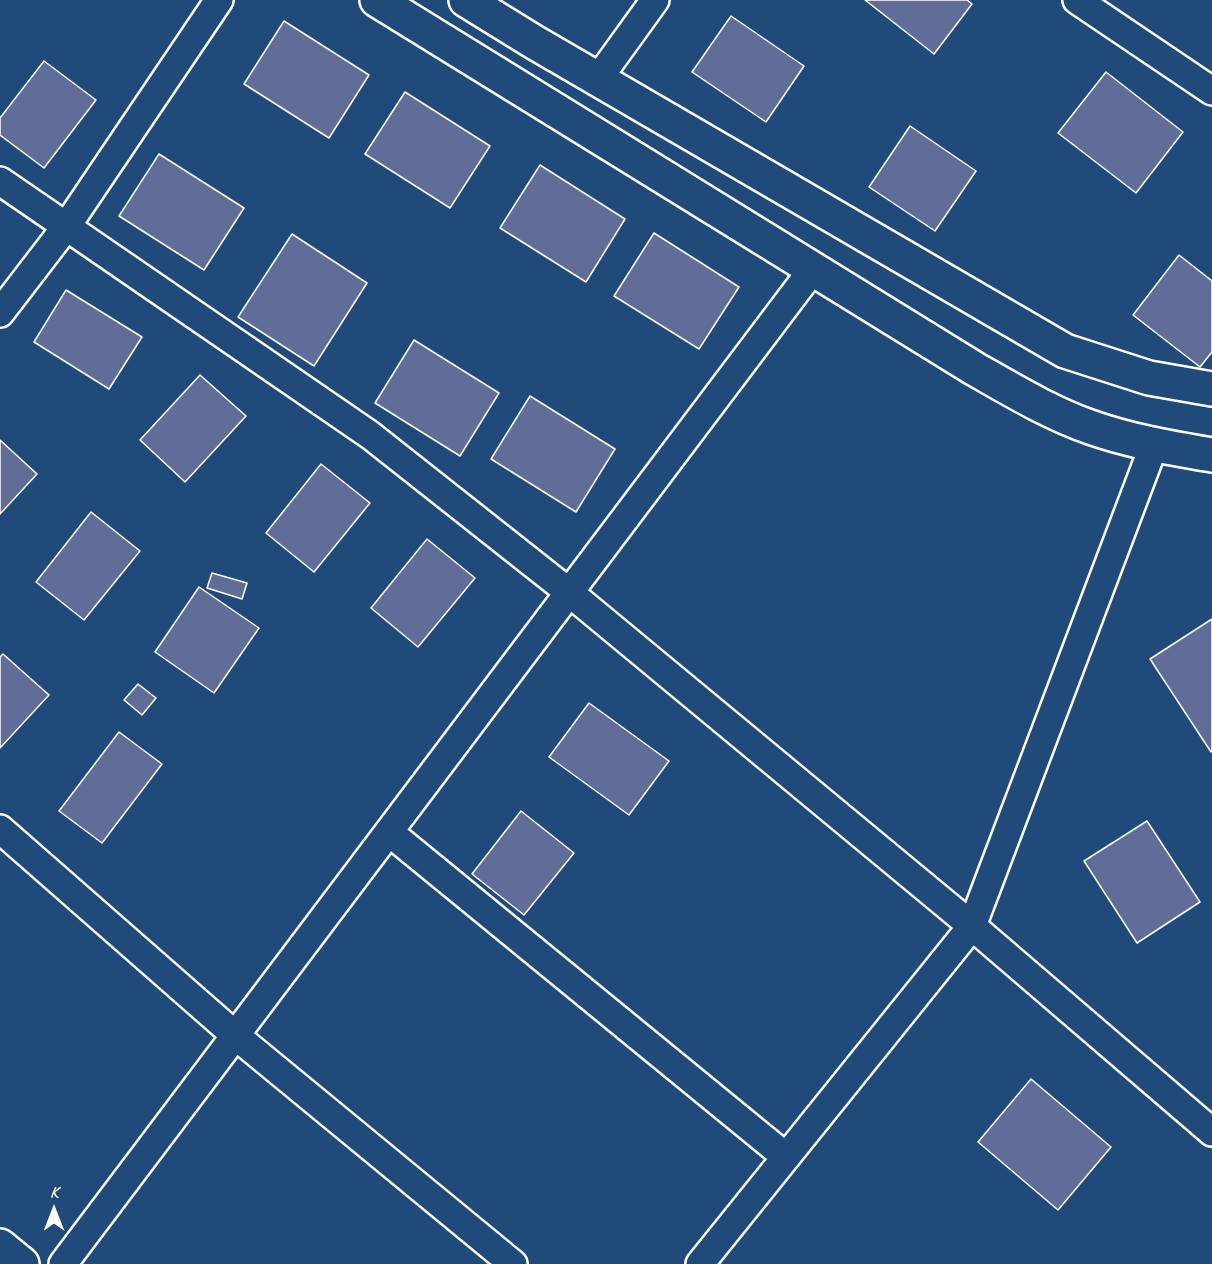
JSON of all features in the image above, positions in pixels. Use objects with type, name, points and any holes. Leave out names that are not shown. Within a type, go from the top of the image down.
[{"type":"street","points":[[0,313],[66,227],[219,0]]},
{"type":"street","points":[[376,0],[975,369],[1034,402],[1090,427],[1154,445],[1212,455]]},
{"type":"street","points":[[466,0],[1065,351],[1149,378],[1212,389]]},
{"type":"street","points":[[598,79],[654,0]]},
{"type":"street","points":[[1077,0],[1212,92]]},
{"type":"street","points":[[0,181],[370,435],[570,593],[972,926],[1212,1132]]},
{"type":"street","points":[[63,1264],[813,269]]},
{"type":"street","points":[[700,1264],[972,926],[1154,445]]},
{"type":"street","points":[[0,829],[236,1036],[513,1264]]},
{"type":"street","points":[[389,832],[786,1157]]},
{"type":"street","points":[[0,1246],[22,1264]]},
{"type":"building","points":[[865,0],[967,0],[972,4],[934,54]]},
{"type":"building","points":[[731,16],[804,66],[766,122],[692,72]]},
{"type":"building","points":[[284,21],[369,75],[329,138],[244,84]]},
{"type":"building","points":[[44,61],[96,100],[44,168],[0,135],[0,118]]},
{"type":"building","points":[[1106,72],[1183,132],[1136,193],[1058,133]]},
{"type":"building","points":[[405,92],[490,146],[450,208],[365,154]]},
{"type":"building","points":[[910,126],[976,171],[935,231],[869,187]]},
{"type":"building","points":[[159,154],[244,208],[204,270],[119,216]]},
{"type":"building","points":[[540,165],[625,219],[586,282],[500,228]]},
{"type":"building","points":[[654,233],[739,287],[699,349],[614,296]]},
{"type":"building","points":[[292,234],[367,283],[314,366],[238,317]]},
{"type":"building","points":[[1179,255],[1212,281],[1212,352],[1200,367],[1133,315]]},
{"type":"building","points":[[66,290],[142,337],[109,389],[34,342]]},
{"type":"building","points":[[414,340],[499,393],[460,456],[375,403]]},
{"type":"building","points":[[200,375],[246,416],[185,482],[140,440]]},
{"type":"building","points":[[530,396],[615,449],[576,512],[491,459]]},
{"type":"building","points":[[0,440],[37,474],[0,514]]},
{"type":"building","points":[[321,464],[370,503],[314,572],[266,533]]},
{"type":"building","points":[[91,512],[140,551],[84,620],[36,582]]},
{"type":"building","points":[[427,539],[475,578],[418,647],[371,608]]},
{"type":"building","points":[[212,573],[247,583],[242,599],[207,588]]},
{"type":"building","points":[[199,587],[259,628],[214,693],[155,652]]},
{"type":"building","points":[[1212,619],[1212,751],[1211,752],[1150,659]]},
{"type":"building","points":[[3,654],[49,695],[0,748],[0,657]]},
{"type":"building","points":[[138,684],[156,698],[142,715],[124,700]]},
{"type":"building","points":[[589,703],[669,761],[629,815],[549,757]]},
{"type":"building","points":[[119,732],[162,764],[102,843],[59,811]]},
{"type":"building","points":[[521,811],[574,853],[524,915],[472,874]]},
{"type":"building","points":[[1147,821],[1200,902],[1137,943],[1084,861]]},
{"type":"building","points":[[1031,1079],[1111,1147],[1058,1210],[978,1142]]}]
